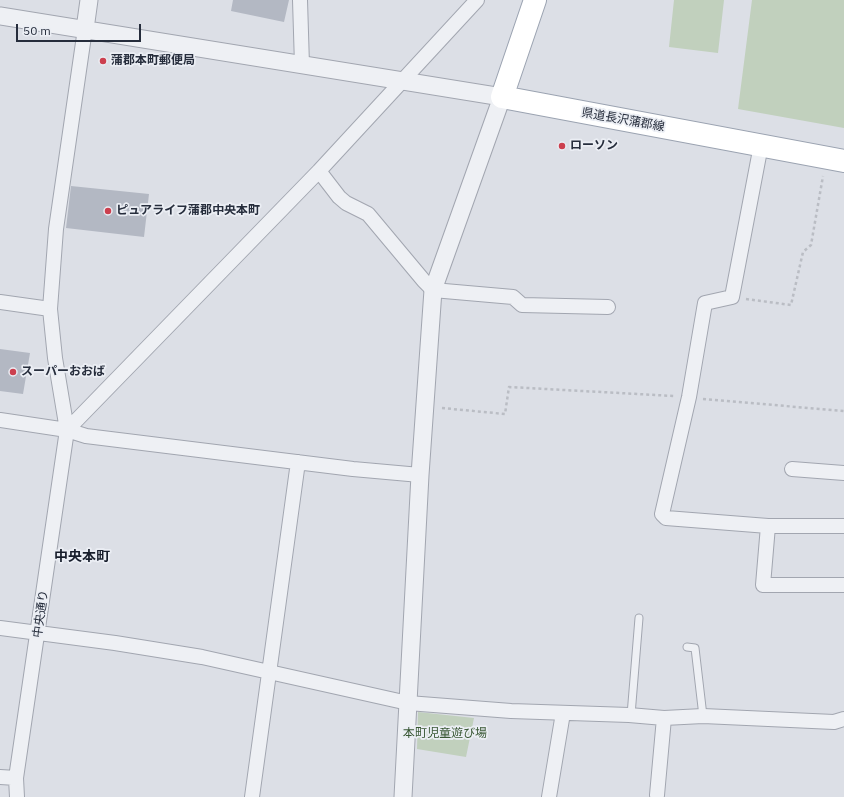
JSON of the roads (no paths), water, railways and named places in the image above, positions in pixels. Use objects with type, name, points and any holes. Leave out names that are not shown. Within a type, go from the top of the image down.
[{"type":"main road","points":[[502,98],[535,0]]},
{"type":"main road","name":"県道長沢蒲郡線","points":[[502,98],[835,159]]},
{"type":"street","points":[[85,29],[89,0]]},
{"type":"street","points":[[300,0],[302,65]]},
{"type":"street","points":[[67,430],[403,82],[477,0]]},
{"type":"street","points":[[0,16],[502,98],[433,290],[424,406],[403,797]]},
{"type":"street","name":"中央通り","points":[[17,797],[16,778],[67,430],[55,358],[50,309],[56,229],[85,29]]},
{"type":"street","points":[[761,145],[732,297],[705,303],[689,397],[662,514],[666,518],[768,526],[844,526]]},
{"type":"street","points":[[319,170],[339,197],[346,203],[368,214],[424,282],[433,290],[513,297],[522,305],[608,308]]},
{"type":"street","points":[[0,302],[50,309]]},
{"type":"street","points":[[0,420],[67,430],[86,436],[298,462],[420,475]]},
{"type":"street","points":[[252,797],[298,462]]},
{"type":"street","points":[[792,469],[844,473]]},
{"type":"street","points":[[768,526],[763,585],[844,586]]},
{"type":"street","points":[[0,628],[194,656],[269,671],[408,703],[511,711],[631,715],[664,718],[703,716],[834,722],[844,719]]},
{"type":"street","points":[[549,797],[563,713]]},
{"type":"street","points":[[657,795],[664,718]]},
{"type":"street","points":[[0,777],[16,778]]},
{"type":"lane","points":[[631,715],[639,618]]},
{"type":"lane","points":[[687,647],[695,648],[703,716]]},
{"type":"place","name":"蒲郡本町郵便局","points":[[103,61]]},
{"type":"place","name":"ローソン","points":[[562,146]]},
{"type":"place","name":"ピュアライフ蒲郡中央本町","points":[[108,211]]},
{"type":"place","name":"スーパーおおば","points":[[13,372]]},
{"type":"district","name":"中央本町","points":[[82,557]]},
{"type":"park label","name":"本町児童遊び場","points":[[445,734]]}]
